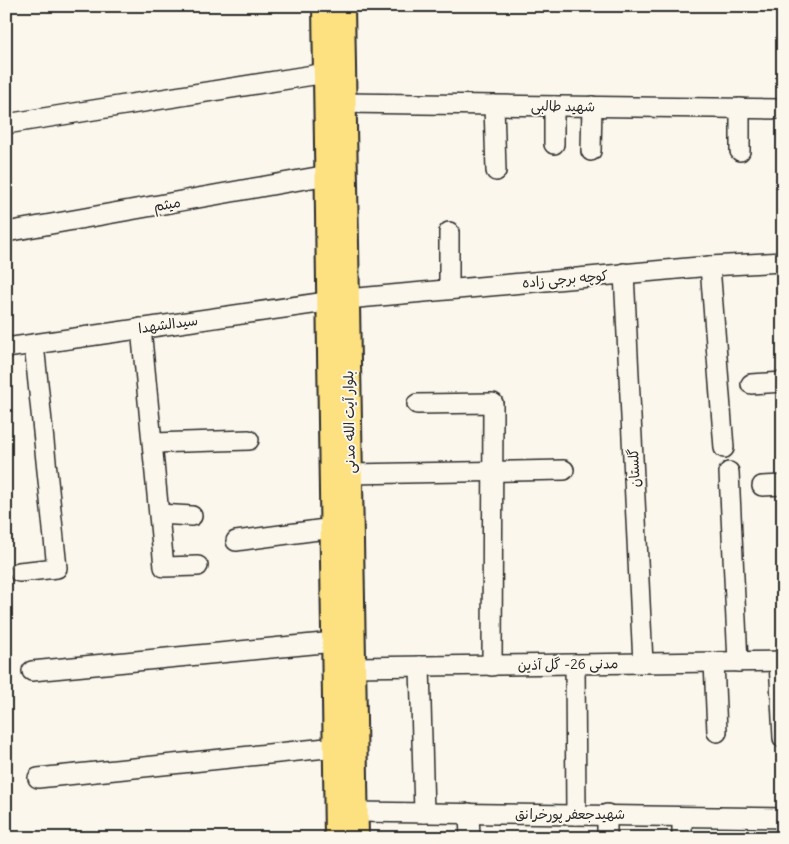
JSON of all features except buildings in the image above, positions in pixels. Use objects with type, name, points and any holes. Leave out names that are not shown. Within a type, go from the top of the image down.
[{"type":"main road","name":"بلوار آیت الله مدنی","points":[[325,6],[328,175],[350,474],[356,838]]},
{"type":"main road","name":"بلوار آیت الله مدنی","points":[[337,838],[333,528],[343,103],[342,6]]},
{"type":"street","points":[[6,124],[326,73]]},
{"type":"street","name":"شهید طالبی","points":[[343,103],[783,109]]},
{"type":"street","points":[[494,105],[496,171]]},
{"type":"street","points":[[554,106],[554,144]]},
{"type":"street","points":[[591,151],[592,106]]},
{"type":"street","points":[[740,108],[740,151]]},
{"type":"street","name":"میثم","points":[[6,232],[328,175]]},
{"type":"street","points":[[449,232],[449,289]]},
{"type":"street","name":"کوچه برجى زاده","points":[[338,300],[624,273],[783,262]]},
{"type":"street","points":[[710,266],[724,448]]},
{"type":"street","name":"گلستان","points":[[624,273],[643,663]]},
{"type":"street","name":"سیدالشهدا","points":[[6,348],[338,300]]},
{"type":"street","points":[[142,328],[164,567],[198,566]]},
{"type":"street","points":[[19,572],[57,568],[34,344]]},
{"type":"street","points":[[751,384],[783,382]]},
{"type":"street","points":[[417,404],[493,404],[492,666]]},
{"type":"street","points":[[153,443],[249,440]]},
{"type":"street","points":[[350,474],[564,470]]},
{"type":"street","points":[[729,472],[738,662]]},
{"type":"street","points":[[762,486],[783,485]]},
{"type":"street","points":[[159,514],[192,516]]},
{"type":"street","points":[[236,541],[333,528]]},
{"type":"street","points":[[32,671],[334,642]]},
{"type":"street","points":[[781,661],[783,738]]},
{"type":"street","name":"مدنی 26- گل آذین","points":[[354,667],[781,661]]},
{"type":"street","points":[[714,662],[717,732]]},
{"type":"street","points":[[575,664],[576,815]]},
{"type":"street","points":[[420,666],[424,813]]},
{"type":"street","points":[[38,778],[336,746]]},
{"type":"street","name":"شهیدجعفر پورخرانق","points":[[357,812],[607,814],[783,818]]},
{"type":"street","points":[[469,813],[470,838]]},
{"type":"street","points":[[607,814],[607,838]]},
{"type":"street","points":[[682,817],[682,838]]}]
